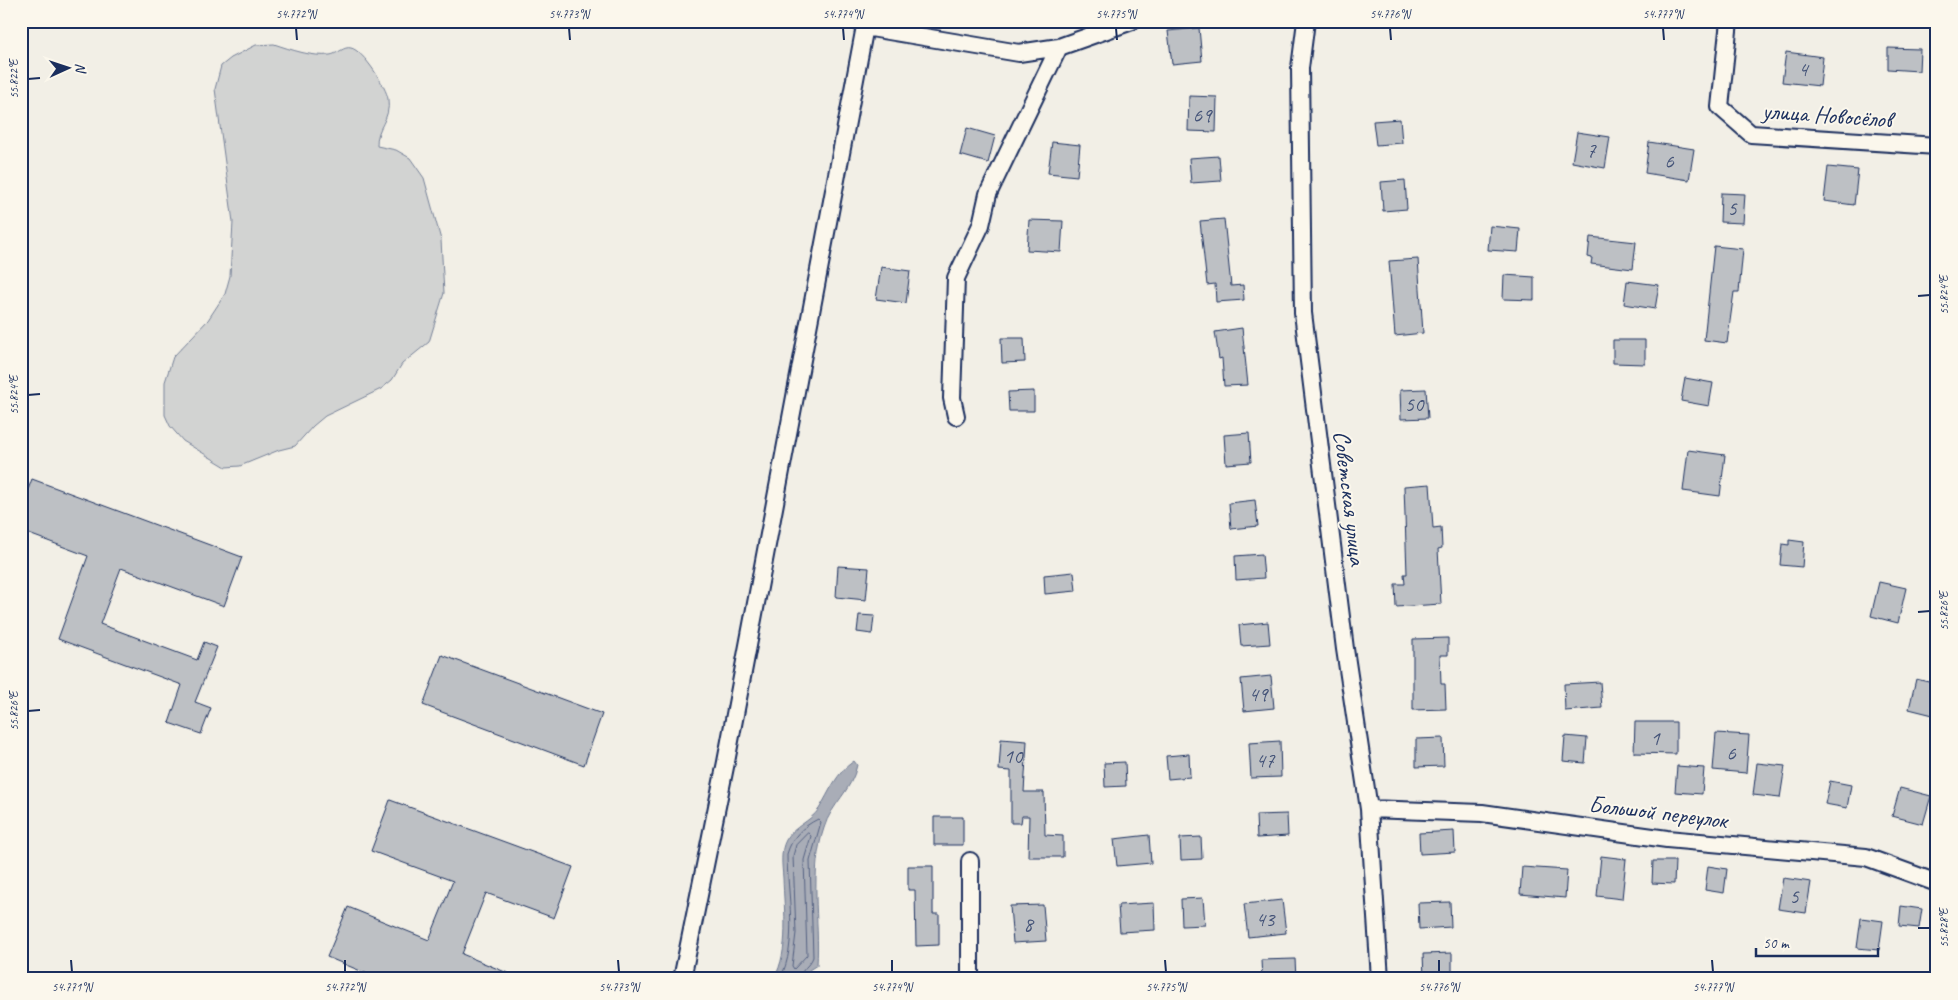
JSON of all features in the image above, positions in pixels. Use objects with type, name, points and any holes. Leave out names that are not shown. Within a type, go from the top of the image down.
[{"type":"street","points":[[682,979],[726,762],[866,24],[1019,52],[1059,47],[1132,21]]},
{"type":"street","name":"Советская улица","points":[[1306,21],[1300,68],[1303,313],[1344,649],[1369,809],[1380,979]]},
{"type":"street","name":"улица Новосёлов","points":[[1729,21],[1720,108],[1750,134],[1937,146]]},
{"type":"street","points":[[956,416],[952,398],[956,278],[981,225],[988,194],[1059,47]]},
{"type":"street","name":"Большой переулок","points":[[1369,809],[1482,813],[1667,839],[1866,857],[1937,883]]},
{"type":"street","points":[[970,861],[970,979]]},
{"type":"shaded area","points":[[274,44],[316,55],[333,54],[346,48],[351,48],[362,55],[374,70],[388,99],[386,118],[377,139],[377,146],[396,150],[410,158],[424,178],[441,240],[444,293],[429,342],[402,364],[392,380],[381,389],[325,416],[295,446],[279,450],[240,466],[226,467],[183,441],[170,426],[165,415],[165,382],[173,357],[208,320],[225,294],[230,276],[233,222],[215,89],[221,66],[231,58],[256,45]]},
{"type":"water","points":[[854,761],[857,765],[851,782],[827,819],[820,845],[816,879],[817,965],[809,970],[804,979],[774,979],[782,955],[785,930],[782,858],[784,844],[793,831],[819,809],[842,771]]},
{"type":"building","points":[[1199,28],[1202,61],[1172,64],[1168,31]]},
{"type":"building","points":[[1888,48],[1920,49],[1919,71],[1888,69]]},
{"type":"building","points":[[1786,52],[1823,57],[1820,86],[1782,82]]},
{"type":"building","points":[[1189,96],[1217,97],[1216,132],[1188,131]]},
{"type":"building","points":[[1400,119],[1402,143],[1376,145],[1373,121]]},
{"type":"building","points":[[967,128],[995,136],[988,163],[960,155]]},
{"type":"building","points":[[1577,132],[1610,137],[1605,168],[1572,162]]},
{"type":"building","points":[[1052,142],[1080,145],[1077,176],[1048,173]]},
{"type":"building","points":[[1649,142],[1694,149],[1689,180],[1645,173]]},
{"type":"building","points":[[1219,156],[1221,181],[1191,183],[1189,158]]},
{"type":"building","points":[[1828,167],[1858,170],[1854,205],[1824,201]]},
{"type":"building","points":[[1405,180],[1407,209],[1383,211],[1381,182]]},
{"type":"building","points":[[1721,193],[1745,194],[1743,223],[1720,222]]},
{"type":"building","points":[[1224,219],[1231,286],[1243,285],[1244,300],[1216,302],[1215,284],[1207,285],[1200,221]]},
{"type":"building","points":[[1029,220],[1063,221],[1061,252],[1027,250]]},
{"type":"building","points":[[1490,226],[1520,229],[1518,252],[1488,250]]},
{"type":"building","points":[[1590,237],[1636,242],[1633,269],[1591,264],[1592,258],[1588,257]]},
{"type":"building","points":[[1714,246],[1743,249],[1739,292],[1734,292],[1727,343],[1704,340]]},
{"type":"building","points":[[1418,259],[1423,333],[1395,336],[1389,261]]},
{"type":"building","points":[[881,267],[910,271],[906,303],[876,299]]},
{"type":"building","points":[[1504,275],[1534,277],[1534,300],[1503,299]]},
{"type":"building","points":[[1627,281],[1659,285],[1655,309],[1624,304]]},
{"type":"building","points":[[1242,328],[1248,385],[1224,386],[1222,358],[1219,359],[1215,332]]},
{"type":"building","points":[[1001,338],[1024,338],[1025,362],[1002,363]]},
{"type":"building","points":[[1613,340],[1645,340],[1645,364],[1613,363]]},
{"type":"building","points":[[1685,378],[1713,383],[1709,406],[1681,401]]},
{"type":"building","points":[[1426,389],[1428,418],[1401,419],[1400,390]]},
{"type":"building","points":[[1034,391],[1034,411],[1009,411],[1008,392]]},
{"type":"building","points":[[1249,433],[1251,462],[1226,464],[1224,435]]},
{"type":"building","points":[[1688,450],[1725,455],[1720,496],[1683,491]]},
{"type":"building","points":[[32,479],[242,557],[224,606],[121,568],[100,624],[197,660],[204,642],[217,647],[195,702],[211,708],[201,734],[169,723],[182,685],[58,639],[88,556],[21,531],[21,508]]},
{"type":"building","points":[[1430,484],[1433,528],[1441,527],[1442,548],[1438,549],[1441,604],[1396,607],[1395,584],[1405,584],[1404,574],[1407,574],[1404,486]]},
{"type":"building","points":[[1255,500],[1258,526],[1231,529],[1229,503]]},
{"type":"building","points":[[1789,540],[1804,542],[1802,567],[1780,565],[1782,544],[1789,545]]},
{"type":"building","points":[[1262,554],[1264,578],[1236,580],[1235,556]]},
{"type":"building","points":[[838,566],[869,568],[866,600],[836,597]]},
{"type":"building","points":[[1074,572],[1076,591],[1045,594],[1044,575]]},
{"type":"building","points":[[1879,582],[1906,588],[1898,623],[1871,616]]},
{"type":"building","points":[[859,615],[874,616],[872,634],[857,632]]},
{"type":"building","points":[[1268,622],[1270,644],[1241,646],[1239,625]]},
{"type":"building","points":[[1448,638],[1448,655],[1440,655],[1441,684],[1445,684],[1446,709],[1413,710],[1413,639]]},
{"type":"building","points":[[442,655],[602,714],[584,765],[423,705]]},
{"type":"building","points":[[1271,676],[1274,708],[1244,711],[1241,679]]},
{"type":"building","points":[[1916,679],[1937,684],[1937,716],[1909,709]]},
{"type":"building","points":[[1600,682],[1602,708],[1565,711],[1564,684]]},
{"type":"building","points":[[1635,722],[1676,722],[1676,754],[1634,753]]},
{"type":"building","points":[[1716,733],[1749,735],[1746,773],[1713,770]]},
{"type":"building","points":[[1565,736],[1587,738],[1585,763],[1563,761]]},
{"type":"building","points":[[1443,738],[1444,766],[1416,767],[1416,739]]},
{"type":"building","points":[[1001,739],[1027,741],[1024,792],[1044,792],[1045,835],[1063,836],[1063,857],[1028,857],[1029,816],[1022,816],[1021,823],[1011,823],[1011,771],[999,770]]},
{"type":"building","points":[[1280,741],[1281,777],[1251,778],[1249,743]]},
{"type":"building","points":[[1189,754],[1190,777],[1168,779],[1166,756]]},
{"type":"building","points":[[1125,762],[1126,786],[1105,787],[1104,763]]},
{"type":"building","points":[[1757,763],[1785,766],[1780,798],[1753,795]]},
{"type":"building","points":[[1677,766],[1704,768],[1702,794],[1675,792]]},
{"type":"building","points":[[1830,781],[1851,785],[1847,808],[1825,804]]},
{"type":"building","points":[[1900,788],[1931,796],[1923,824],[1892,816]]},
{"type":"building","points":[[390,800],[573,867],[554,918],[486,893],[462,954],[522,979],[380,979],[327,957],[348,907],[429,940],[453,881],[371,851]]},
{"type":"building","points":[[1287,814],[1288,836],[1257,838],[1256,815]]},
{"type":"building","points":[[934,817],[963,817],[963,845],[934,845]]},
{"type":"building","points":[[1454,831],[1455,852],[1420,854],[1419,833]]},
{"type":"building","points":[[1149,835],[1151,863],[1117,866],[1114,839]]},
{"type":"building","points":[[1201,837],[1202,859],[1181,860],[1180,838]]},
{"type":"building","points":[[1601,856],[1626,859],[1622,899],[1597,896]]},
{"type":"building","points":[[1653,861],[1675,861],[1674,884],[1652,883]]},
{"type":"building","points":[[908,866],[933,866],[933,914],[939,914],[939,945],[916,946],[915,890],[908,890]]},
{"type":"building","points":[[1708,866],[1727,869],[1724,893],[1705,890]]},
{"type":"building","points":[[1522,867],[1567,870],[1565,898],[1520,894]]},
{"type":"building","points":[[1783,878],[1811,882],[1806,913],[1778,909]]},
{"type":"building","points":[[1203,898],[1205,925],[1182,926],[1181,899]]},
{"type":"building","points":[[1282,900],[1286,933],[1248,937],[1244,904]]},
{"type":"building","points":[[1450,902],[1451,927],[1419,929],[1418,903]]},
{"type":"building","points":[[1154,903],[1155,930],[1120,932],[1118,905]]},
{"type":"building","points":[[1043,905],[1046,941],[1013,943],[1010,906]]},
{"type":"building","points":[[1901,906],[1922,909],[1919,928],[1899,926]]},
{"type":"building","points":[[1861,918],[1883,921],[1879,950],[1857,948]]},
{"type":"building","points":[[1452,953],[1452,977],[1424,978],[1423,954]]},
{"type":"building","points":[[1295,959],[1296,979],[1262,979],[1261,960]]}]
